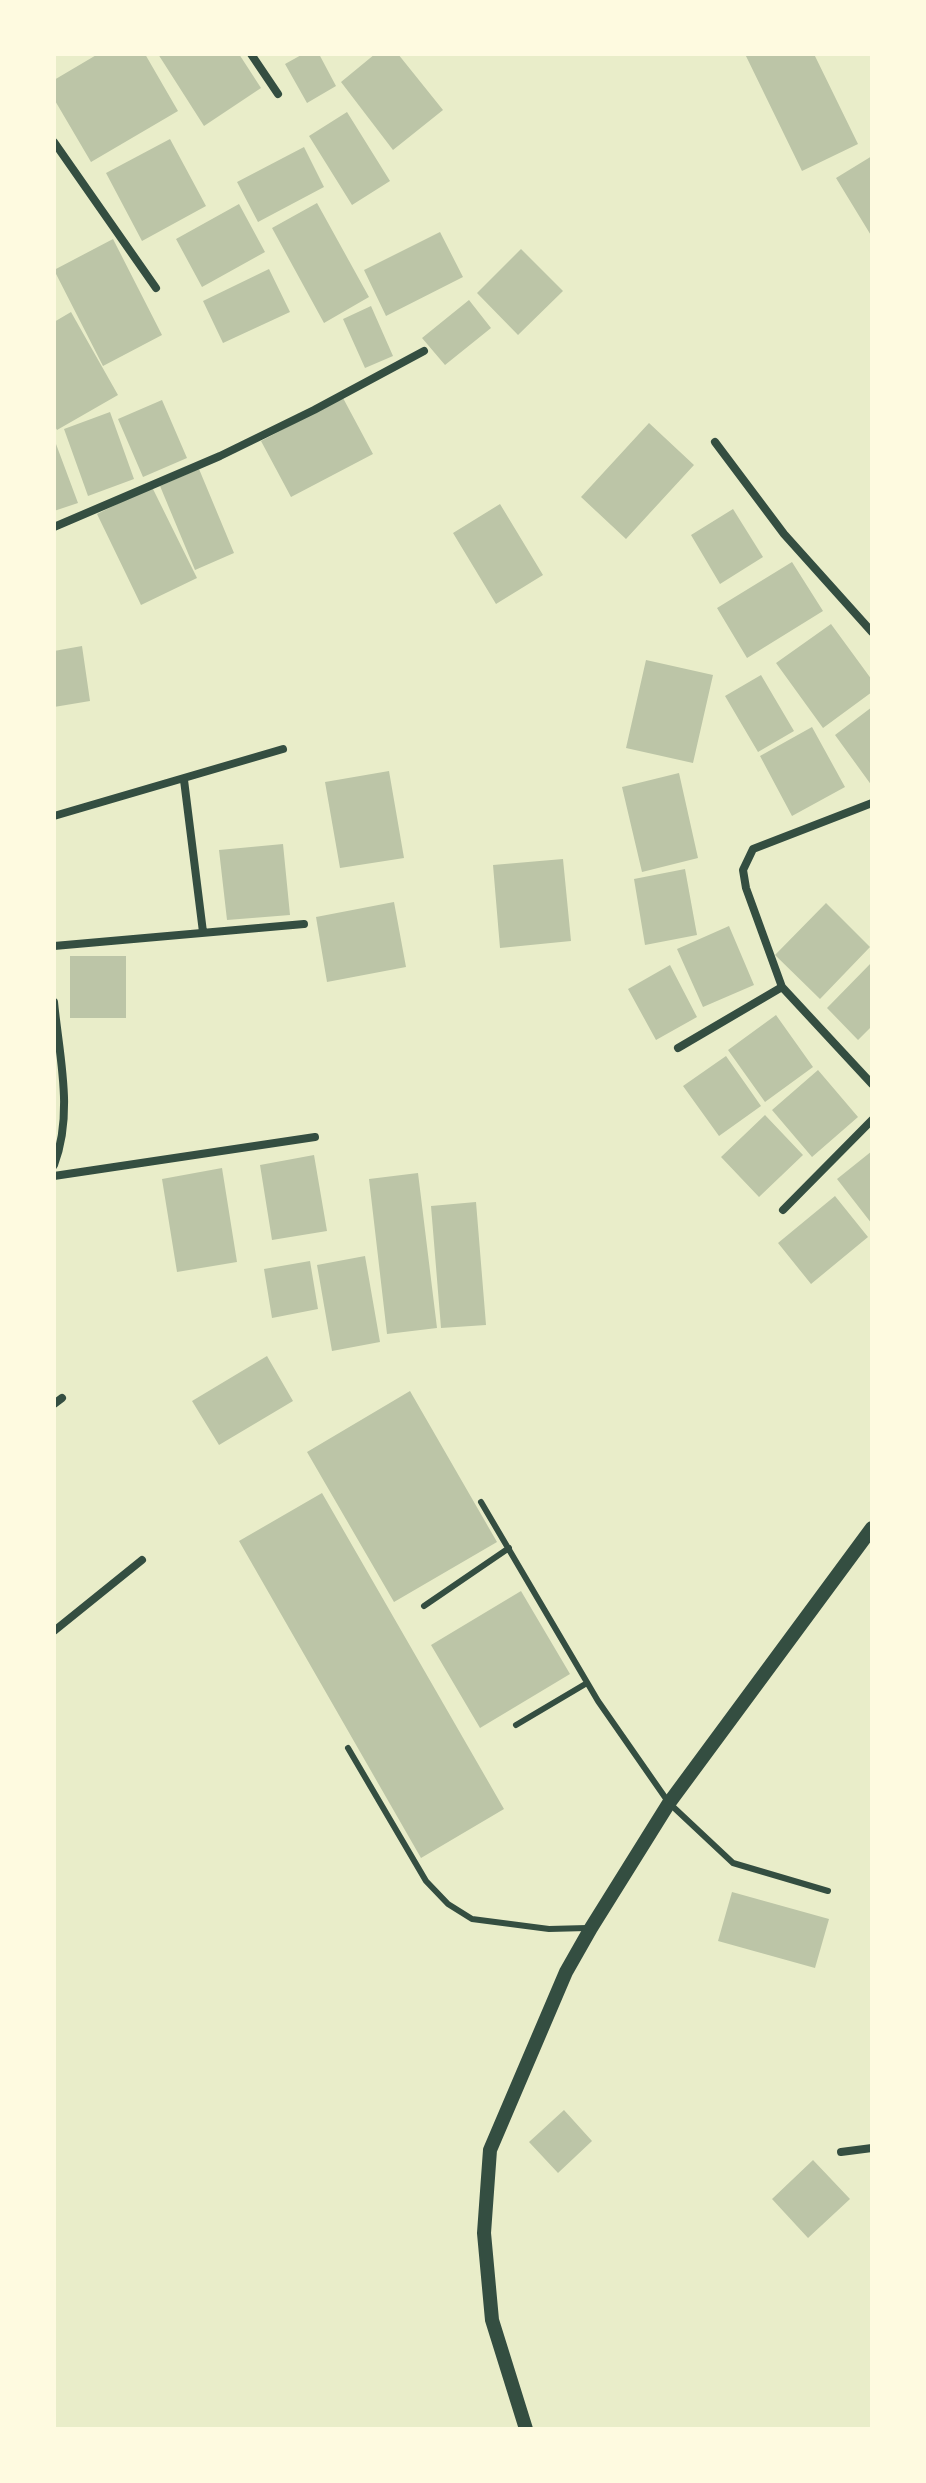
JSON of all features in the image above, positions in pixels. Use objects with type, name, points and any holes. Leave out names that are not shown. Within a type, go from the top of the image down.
[{"type":"street","points":[[251,54],[278,94]]},
{"type":"street","points":[[54,142],[156,288]]},
{"type":"street","points":[[54,527],[232,450],[424,351]]},
{"type":"street","points":[[715,442],[784,534],[872,632]]},
{"type":"street","points":[[54,816],[283,749]]},
{"type":"street","points":[[184,780],[203,932]]},
{"type":"street","points":[[872,803],[753,849],[743,870],[746,888],[782,987],[872,1084]]},
{"type":"street","points":[[54,946],[304,924]]},
{"type":"street","points":[[678,1048],[782,987]]},
{"type":"street","points":[[54,1002],[65,1106],[62,1144],[54,1165]]},
{"type":"street","points":[[783,1210],[872,1120]]},
{"type":"street","points":[[54,1176],[315,1137]]},
{"type":"street","points":[[526,2429],[492,2320],[484,2233],[490,2150],[566,1972],[591,1928],[669,1803],[872,1528]]},
{"type":"street","points":[[54,1631],[142,1560]]},
{"type":"street","points":[[841,2152],[872,2148]]},
{"type":"lane","points":[[481,1502],[587,1683],[669,1803],[733,1863],[828,1891]]},
{"type":"lane","points":[[424,1606],[509,1548]]},
{"type":"lane","points":[[516,1725],[587,1683]]},
{"type":"lane","points":[[348,1748],[426,1881],[448,1904],[472,1919],[549,1929],[591,1928]]},
{"type":"building","points":[[98,54],[145,54],[178,111],[91,162],[54,99],[54,80]]},
{"type":"building","points":[[158,54],[239,54],[261,88],[204,126]]},
{"type":"building","points":[[303,54],[319,54],[336,86],[307,103],[285,64]]},
{"type":"building","points":[[375,54],[398,54],[443,110],[393,150],[341,82]]},
{"type":"building","points":[[745,54],[814,54],[858,144],[802,171]]},
{"type":"building","points":[[347,112],[390,181],[352,205],[309,136]]},
{"type":"building","points":[[170,139],[206,206],[142,241],[106,173]]},
{"type":"building","points":[[304,147],[324,187],[258,222],[237,182]]},
{"type":"building","points":[[872,156],[872,237],[836,178]]},
{"type":"building","points":[[317,203],[369,297],[324,323],[272,228]]},
{"type":"building","points":[[239,204],[265,252],[202,287],[176,239]]},
{"type":"building","points":[[440,232],[463,277],[386,316],[364,270]]},
{"type":"building","points":[[113,239],[162,335],[103,366],[54,270]]},
{"type":"building","points":[[521,249],[563,291],[518,335],[477,293]]},
{"type":"building","points":[[269,269],[290,312],[223,343],[203,301]]},
{"type":"building","points":[[469,300],[491,328],[445,365],[422,338]]},
{"type":"building","points":[[371,306],[393,356],[365,368],[343,319]]},
{"type":"building","points":[[71,312],[118,395],[57,430],[54,425],[54,322]]},
{"type":"building","points":[[343,398],[373,454],[291,497],[261,441]]},
{"type":"building","points":[[162,400],[187,458],[143,477],[118,419]]},
{"type":"building","points":[[110,412],[134,479],[88,496],[64,429]]},
{"type":"building","points":[[649,423],[694,465],[626,539],[581,497]]},
{"type":"building","points":[[54,445],[78,503],[54,511]]},
{"type":"building","points":[[199,469],[234,553],[195,570],[160,486]]},
{"type":"building","points":[[152,487],[197,578],[141,605],[97,514]]},
{"type":"building","points":[[500,504],[543,575],[496,604],[453,533]]},
{"type":"building","points":[[733,509],[763,557],[720,584],[691,535]]},
{"type":"building","points":[[792,562],[823,611],[747,658],[717,608]]},
{"type":"building","points":[[831,624],[872,680],[872,692],[823,728],[776,663]]},
{"type":"building","points":[[82,646],[90,701],[54,707],[54,651]]},
{"type":"building","points":[[646,660],[713,675],[693,763],[626,748]]},
{"type":"building","points":[[761,675],[794,731],[758,752],[725,696]]},
{"type":"building","points":[[872,707],[872,786],[835,735]]},
{"type":"building","points":[[812,727],[845,787],[792,816],[760,756]]},
{"type":"building","points":[[389,771],[404,858],[340,868],[325,782]]},
{"type":"building","points":[[679,773],[698,858],[642,872],[622,787]]},
{"type":"building","points":[[283,844],[290,915],[227,920],[219,850]]},
{"type":"building","points":[[563,859],[571,941],[500,948],[493,865]]},
{"type":"building","points":[[685,869],[697,935],[645,945],[634,879]]},
{"type":"building","points":[[394,902],[406,967],[327,982],[316,917]]},
{"type":"building","points":[[826,903],[870,947],[820,999],[775,955]]},
{"type":"building","points":[[729,926],[754,985],[703,1007],[677,949]]},
{"type":"building","points":[[70,956],[126,956],[126,1018],[70,1018]]},
{"type":"building","points":[[872,962],[872,1026],[858,1040],[827,1008]]},
{"type":"building","points":[[670,965],[697,1017],[656,1040],[628,989]]},
{"type":"building","points":[[776,1015],[813,1067],[765,1102],[728,1050]]},
{"type":"building","points":[[726,1056],[761,1106],[719,1136],[683,1086]]},
{"type":"building","points":[[818,1070],[858,1117],[812,1157],[772,1110]]},
{"type":"building","points":[[765,1115],[803,1155],[759,1197],[721,1157]]},
{"type":"building","points":[[872,1151],[872,1224],[837,1179]]},
{"type":"building","points":[[314,1155],[327,1231],[272,1240],[260,1165]]},
{"type":"building","points":[[222,1168],[237,1262],[177,1272],[162,1179]]},
{"type":"building","points":[[418,1173],[437,1328],[387,1334],[369,1179]]},
{"type":"building","points":[[835,1196],[868,1237],[811,1284],[778,1243]]},
{"type":"building","points":[[476,1202],[486,1325],[441,1328],[431,1206]]},
{"type":"building","points":[[365,1256],[380,1342],[332,1351],[317,1265]]},
{"type":"building","points":[[310,1261],[318,1309],[272,1318],[264,1269]]},
{"type":"building","points":[[267,1356],[293,1401],[219,1445],[192,1401]]},
{"type":"building","points":[[410,1391],[497,1542],[394,1602],[307,1452]]},
{"type":"building","points":[[322,1493],[504,1809],[421,1858],[239,1541]]},
{"type":"building","points":[[521,1591],[570,1674],[480,1728],[431,1645]]},
{"type":"building","points":[[732,1892],[829,1919],[815,1968],[718,1941]]},
{"type":"building","points":[[564,2110],[592,2141],[558,2173],[529,2142]]},
{"type":"building","points":[[813,2160],[850,2199],[808,2238],[772,2199]]}]
